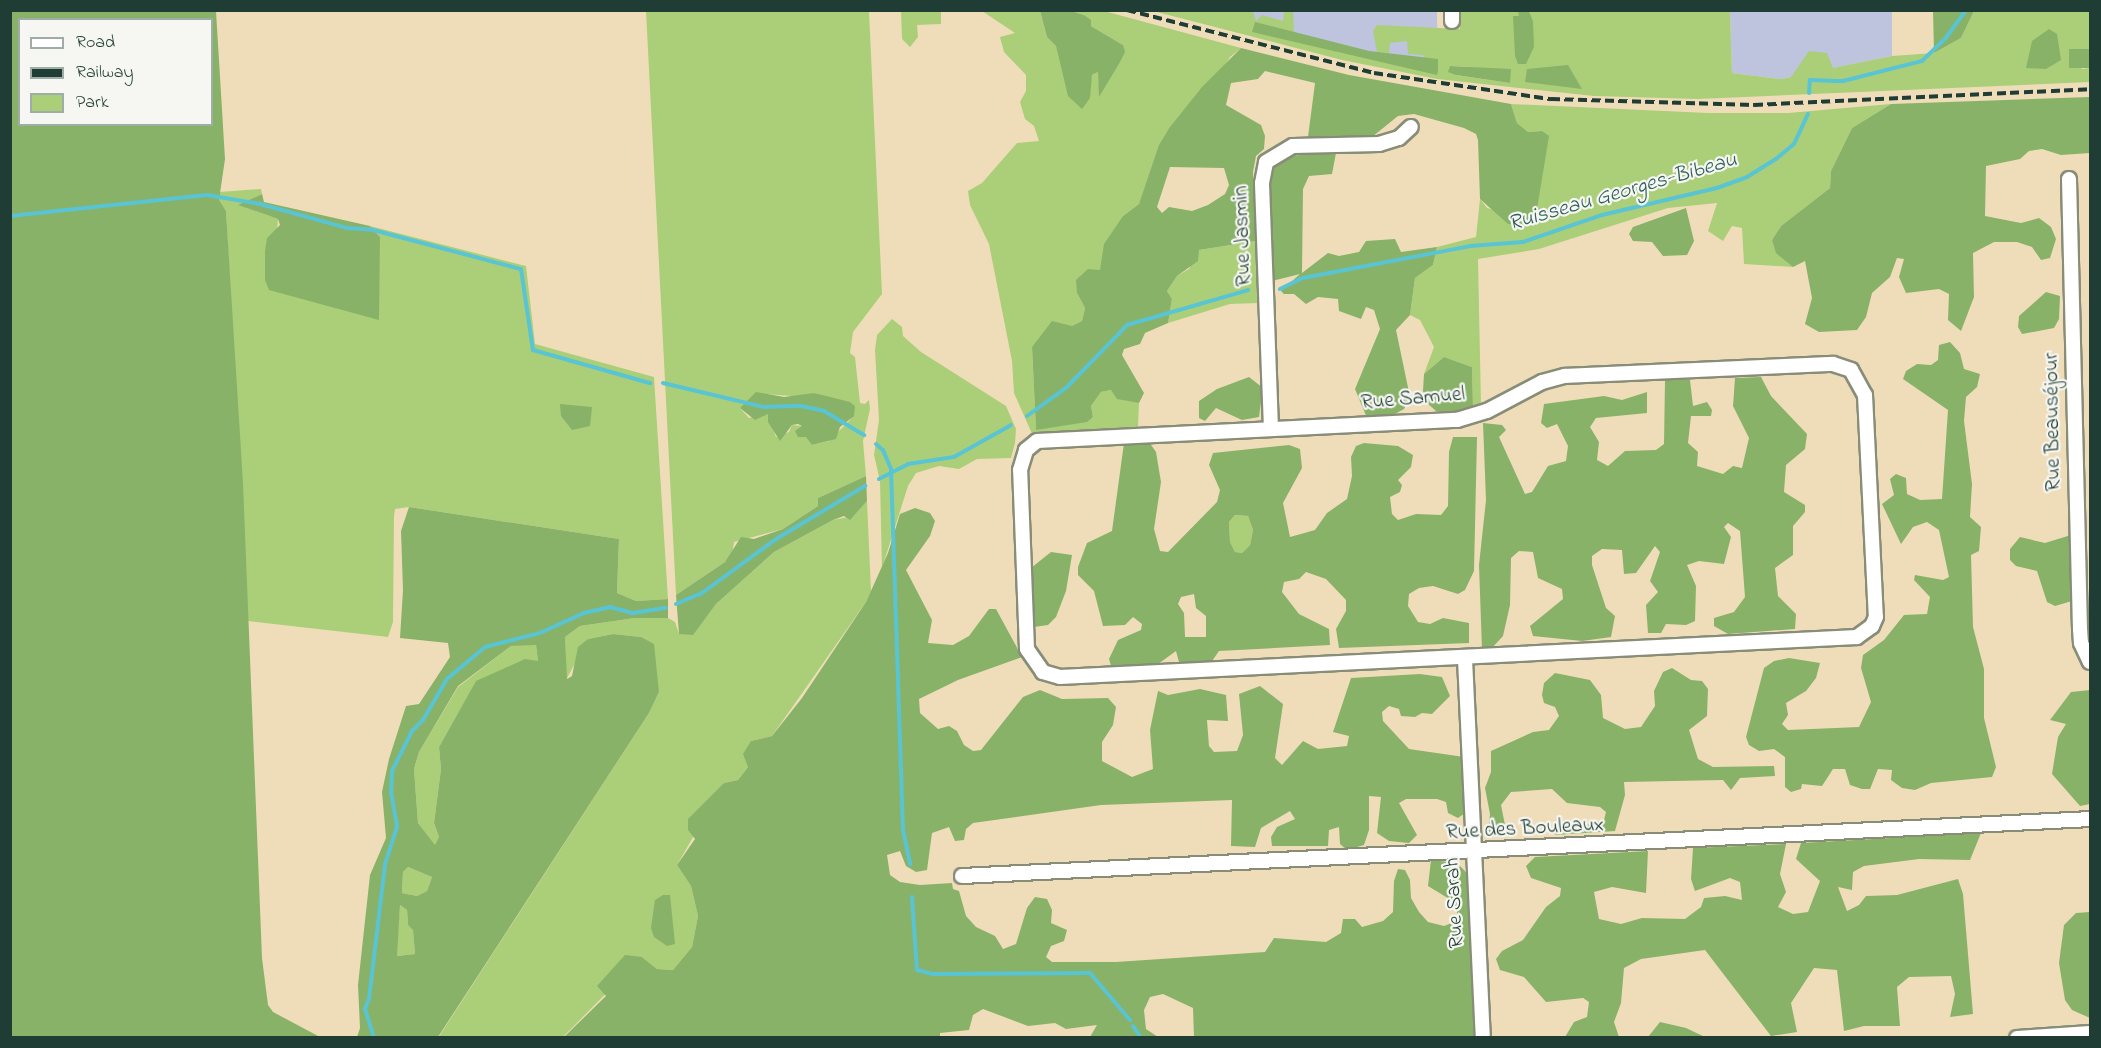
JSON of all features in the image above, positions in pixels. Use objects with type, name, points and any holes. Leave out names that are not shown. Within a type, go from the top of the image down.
[{"type":"street","name":"Rue Jasmin","points":[[1272,429],[1262,183],[1266,162],[1293,146],[1379,144],[1399,138],[1412,128]]},
{"type":"street","name":"Rue Beauséjour","points":[[2069,178],[2080,636],[2091,662]]},
{"type":"street","name":"Rue Samuel","points":[[1833,364],[1851,370],[1857,377],[1865,395],[1876,607],[1876,617],[1865,633],[1834,640],[1465,659],[1060,677],[1036,666],[1026,636],[1020,470],[1031,445],[1047,439],[1458,420],[1487,411],[1542,382],[1565,376],[1833,364]]},
{"type":"street","name":"Rue Sarah","points":[[1465,659],[1483,1038]]},
{"type":"street","name":"Rue des Bouleaux","points":[[962,876],[2091,819]]},
{"type":"street","points":[[2017,1038],[2091,1033]]},
{"type":"shaded area","points":[[1226,10],[1437,11],[1438,71],[1253,27]]},
{"type":"shaded area","points":[[1730,11],[1892,11],[1892,56],[1781,79],[1732,73]]},
{"type":"green space","points":[[1459,10],[1730,11],[1732,73],[1781,79],[1791,77],[1809,51],[1827,53],[1833,68],[1892,56],[1934,53],[1961,38],[1974,11],[2090,11],[2090,49],[2069,49],[2082,69],[2090,68],[2090,82],[1698,99],[1594,96],[1437,79],[1342,60],[1153,11],[1253,11],[1256,21],[1262,15],[1283,21],[1284,11],[1293,11],[1294,32],[1256,22],[1437,74],[1423,55],[1408,54],[1407,41],[1390,43],[1389,53],[1377,52],[1373,31],[1377,25],[1460,29]],"holes":[[[1450,66],[1472,67],[1510,83],[1456,75]]]},
{"type":"green space","points":[[10,11],[216,11],[225,159],[219,200],[226,211],[243,483],[262,958],[268,1005],[273,1012],[320,1037],[11,1037]]},
{"type":"green space","points":[[646,11],[869,11],[882,294],[853,332],[850,353],[855,357],[860,403],[865,404],[869,400],[870,409],[863,441],[866,476],[818,498],[818,506],[783,529],[734,542],[732,555],[725,562],[676,595]],"holes":[[[814,393],[855,406],[850,420],[829,441],[812,445],[802,426],[792,425],[789,432],[776,437],[768,414],[749,418],[740,408],[765,394],[805,397]]]},
{"type":"green space","points":[[901,11],[941,11],[941,24],[917,25],[918,37],[910,47],[902,39]]},
{"type":"green space","points":[[982,11],[1040,11],[1047,37],[1056,46],[1062,62],[1090,85],[1092,75],[1098,72],[1100,95],[1123,45],[1091,26],[1084,15],[1071,11],[1104,11],[1241,48],[1230,57],[1139,204],[1123,216],[1100,270],[1077,293],[1085,308],[1082,321],[1032,347],[1036,430],[1093,417],[1091,406],[1101,392],[1111,390],[1139,403],[1138,427],[1033,436],[1014,393],[1012,361],[989,244],[970,205],[968,191],[982,183],[1017,143],[1039,141],[1034,126],[1025,119],[1020,102],[1026,91],[1026,75],[1004,52],[1000,37],[1015,33]]},
{"type":"green space","points":[[1040,11],[1071,11],[1084,15],[1091,20],[1091,26],[1123,45],[1125,52],[1099,97],[1098,72],[1092,75],[1090,98],[1082,109],[1068,96],[1056,46],[1047,37]]},
{"type":"green space","points":[[1518,11],[1529,12],[1533,21],[1534,47],[1526,64],[1518,64],[1515,56],[1513,16],[1519,16]]},
{"type":"green space","points":[[1933,11],[1974,11],[1961,38],[1934,53]]},
{"type":"green space","points":[[1255,22],[1369,51],[1438,59],[1437,75],[1252,32]]},
{"type":"green space","points":[[2049,29],[2057,34],[2061,60],[2046,69],[2026,68],[2032,41]]},
{"type":"green space","points":[[1241,48],[1349,75],[1511,104],[1517,123],[1528,132],[1542,131],[1549,136],[1535,221],[1522,225],[1508,224],[1480,199],[1478,140],[1476,134],[1464,128],[1414,114],[1398,116],[1372,137],[1308,137],[1315,83],[1265,71],[1258,79],[1231,83],[1226,105],[1261,125],[1265,136],[1264,149],[1256,156],[1253,172],[1256,241],[1199,250],[1198,261],[1177,276],[1167,291],[1172,299],[1168,323],[1145,333],[1140,344],[1124,349],[1122,355],[1144,393],[1139,403],[1117,399],[1111,390],[1101,392],[1091,406],[1093,417],[1087,422],[1036,430],[1032,347],[1052,321],[1072,326],[1082,321],[1085,308],[1077,293],[1076,280],[1088,269],[1100,270],[1104,244],[1123,216],[1139,204],[1159,145],[1170,127],[1202,87]],"holes":[[[1170,167],[1224,168],[1229,185],[1225,194],[1208,205],[1192,211],[1169,207],[1162,213],[1157,207]]]},
{"type":"green space","points":[[2069,49],[2090,49],[2090,68],[2069,68]]},
{"type":"green space","points":[[1568,65],[1582,89],[1525,82],[1527,69]]},
{"type":"green space","points":[[1450,66],[1511,69],[1510,83],[1456,75],[1448,72]]},
{"type":"green space","points":[[2090,97],[2090,153],[2061,155],[2042,149],[2029,151],[2020,159],[1986,166],[1985,216],[2021,223],[2039,218],[2051,227],[2056,239],[2050,258],[2041,260],[2032,247],[2017,242],[1994,242],[1973,253],[1974,297],[1961,331],[1948,320],[1949,294],[1939,289],[1906,293],[1899,277],[1904,259],[1897,258],[1890,277],[1872,293],[1866,317],[1857,330],[1819,332],[1805,324],[1812,298],[1805,261],[1793,267],[1776,253],[1772,240],[1781,226],[1830,188],[1831,171],[1852,128],[1891,104]]},
{"type":"green space","points":[[1511,104],[1708,113],[1788,113],[1891,104],[1852,128],[1831,171],[1830,188],[1781,226],[1772,240],[1793,267],[1744,264],[1742,228],[1732,226],[1723,241],[1708,231],[1717,203],[1668,208],[1539,249],[1478,259],[1481,406],[1473,408],[1472,367],[1444,357],[1424,374],[1434,347],[1420,320],[1410,315],[1415,278],[1433,265],[1437,247],[1476,237],[1480,199],[1487,208],[1535,221],[1542,131],[1528,132],[1517,123]]},
{"type":"green space","points":[[1336,153],[1332,174],[1309,176],[1303,189],[1302,273],[1328,253],[1339,256],[1359,252],[1366,241],[1395,239],[1401,252],[1437,247],[1433,265],[1415,278],[1410,315],[1396,330],[1410,397],[1404,409],[1393,415],[1367,418],[1355,389],[1380,329],[1374,310],[1366,307],[1361,319],[1339,311],[1338,299],[1318,297],[1306,304],[1294,294],[1284,294],[1281,291],[1300,274],[1272,281],[1268,195],[1274,163],[1283,156]]},
{"type":"green space","points":[[261,189],[262,194],[239,205],[278,219],[277,232],[267,238],[265,280],[380,237],[370,226],[526,266],[535,344],[654,377],[668,599],[636,601],[617,593],[619,539],[409,507],[395,509],[393,622],[388,637],[248,621],[226,211],[219,201],[219,192]]},
{"type":"green space","points":[[262,194],[264,202],[370,226],[380,237],[379,320],[269,290],[265,280],[265,251],[267,238],[280,225],[278,219],[238,205]]},
{"type":"green space","points":[[1686,208],[1694,241],[1687,255],[1663,256],[1652,242],[1633,241],[1629,234],[1633,227]]},
{"type":"green space","points":[[1256,241],[1259,303],[1230,304],[1168,323],[1172,299],[1167,291],[1177,276],[1189,269],[1199,250]]},
{"type":"green space","points":[[2046,292],[2060,296],[2059,319],[2054,328],[2022,334],[2018,327],[2019,316]]},
{"type":"green space","points":[[892,319],[902,327],[903,336],[921,352],[1006,406],[1016,429],[1011,458],[977,459],[959,469],[939,466],[916,473],[908,486],[882,568],[880,481],[874,455],[879,420],[875,350],[877,335]]},
{"type":"green space","points":[[1950,342],[1960,353],[1964,369],[1980,374],[1977,387],[1966,397],[1964,421],[1972,484],[1970,517],[1981,527],[1979,551],[1971,555],[1973,627],[1984,669],[1984,718],[1996,767],[1992,777],[1931,783],[1915,790],[1902,788],[1891,780],[1892,770],[1878,769],[1870,789],[1862,789],[1850,785],[1845,769],[1833,769],[1822,786],[1802,784],[1801,789],[1791,792],[1785,787],[1785,757],[1774,749],[1759,751],[1749,745],[1746,737],[1764,668],[1774,661],[1789,658],[1820,663],[1816,678],[1806,691],[1786,703],[1788,715],[1782,724],[1788,730],[1859,727],[1871,702],[1861,668],[1863,655],[1884,640],[1904,615],[1927,614],[1930,597],[1914,580],[1915,575],[1943,580],[1949,577],[1939,530],[1927,522],[1913,527],[1901,544],[1882,504],[1894,495],[1890,479],[1896,474],[1906,478],[1907,494],[1920,500],[1942,499],[1948,410],[1903,379],[1906,371],[1917,364],[1931,365],[1938,360],[1939,345]]},
{"type":"green space","points":[[1444,357],[1472,367],[1473,408],[1459,413],[1436,411],[1426,402],[1423,391],[1424,374]]},
{"type":"green space","points":[[1249,377],[1263,388],[1259,417],[1242,420],[1216,408],[1205,421],[1199,418],[1199,401],[1217,389]]},
{"type":"green space","points":[[1761,377],[1771,396],[1807,434],[1805,449],[1786,465],[1784,492],[1805,505],[1805,512],[1793,526],[1793,555],[1775,568],[1778,596],[1796,614],[1795,629],[1728,634],[1714,626],[1714,618],[1734,612],[1745,597],[1740,531],[1728,523],[1724,527],[1731,537],[1724,564],[1699,561],[1687,565],[1696,586],[1695,621],[1686,625],[1666,624],[1661,633],[1648,633],[1646,605],[1658,592],[1650,581],[1660,552],[1655,546],[1636,573],[1624,574],[1622,550],[1602,549],[1592,556],[1592,565],[1606,608],[1615,616],[1611,637],[1582,641],[1533,636],[1530,626],[1563,599],[1562,589],[1538,578],[1533,552],[1519,551],[1511,558],[1510,605],[1503,636],[1491,649],[1482,650],[1479,565],[1486,500],[1483,423],[1502,425],[1506,430],[1499,437],[1525,494],[1532,492],[1548,466],[1566,461],[1568,446],[1557,424],[1547,428],[1541,423],[1544,404],[1604,396],[1622,400],[1647,392],[1647,413],[1596,418],[1590,427],[1599,442],[1597,460],[1608,466],[1625,451],[1656,450],[1664,444],[1665,380],[1690,380],[1693,406],[1707,402],[1712,410],[1711,416],[1691,416],[1688,443],[1698,452],[1697,466],[1723,474],[1733,466],[1742,468],[1749,438],[1733,406],[1735,378]]},
{"type":"green space","points":[[756,392],[784,397],[814,393],[850,402],[855,406],[854,416],[840,427],[836,439],[812,445],[806,437],[798,437],[795,431],[802,426],[798,424],[792,425],[780,441],[768,422],[768,414],[755,420],[740,408]]},
{"type":"green space","points":[[560,404],[592,407],[590,426],[572,430],[561,416]]},
{"type":"green space","points":[[1453,437],[1477,437],[1474,571],[1465,590],[1458,594],[1433,586],[1419,588],[1409,594],[1408,606],[1418,622],[1430,624],[1443,618],[1469,623],[1469,643],[1339,648],[1336,629],[1346,611],[1346,600],[1326,579],[1306,572],[1299,579],[1284,582],[1282,592],[1299,614],[1329,629],[1330,645],[1219,651],[1210,664],[1180,666],[1176,651],[1154,667],[1112,669],[1109,659],[1118,640],[1141,630],[1142,624],[1133,617],[1125,625],[1103,626],[1094,591],[1078,575],[1078,567],[1087,543],[1112,531],[1124,443],[1149,442],[1156,452],[1161,482],[1154,529],[1160,551],[1168,552],[1217,502],[1220,490],[1209,465],[1213,453],[1289,445],[1300,449],[1302,468],[1283,503],[1290,537],[1315,530],[1327,513],[1347,499],[1352,476],[1351,457],[1356,446],[1364,443],[1398,446],[1413,455],[1411,467],[1398,480],[1402,485],[1400,492],[1390,497],[1392,514],[1398,520],[1416,514],[1441,515],[1448,506],[1449,452]],"holes":[[[1235,515],[1248,516],[1253,530],[1250,545],[1242,553],[1235,552],[1230,542],[1229,522]],[[1194,594],[1196,608],[1206,616],[1206,637],[1185,637],[1184,613],[1178,604],[1181,597]]]},
{"type":"green space","points":[[866,476],[867,501],[850,520],[844,516],[833,520],[774,552],[716,604],[693,635],[679,634],[676,595],[725,562],[741,537],[754,539],[783,529],[818,506],[818,498]]},
{"type":"green space","points":[[867,501],[871,591],[866,602],[772,736],[751,741],[748,767],[738,780],[724,783],[677,865],[691,886],[698,916],[692,947],[673,970],[657,969],[642,957],[563,1037],[438,1038],[649,713],[659,692],[641,637],[613,634],[588,639],[566,680],[565,637],[580,626],[635,618],[668,618],[675,622],[679,634],[696,630],[716,604],[774,552],[833,520],[853,516]]},
{"type":"green space","points":[[409,507],[619,539],[617,593],[636,601],[668,599],[668,618],[635,618],[580,626],[565,637],[567,679],[572,676],[578,647],[588,639],[613,634],[641,637],[654,644],[659,692],[649,713],[438,1037],[357,1037],[360,1028],[358,985],[370,875],[386,838],[382,792],[389,759],[406,706],[419,704],[450,657],[448,643],[400,638],[403,590],[401,531]],"holes":[[[536,645],[538,661],[525,659],[476,681],[439,747],[441,769],[434,823],[439,837],[435,845],[418,823],[414,769],[419,752],[458,686],[511,646]],[[408,867],[432,877],[427,891],[417,896],[402,893],[403,872]],[[400,905],[407,910],[408,925],[413,930],[415,954],[397,956]]]},
{"type":"green space","points":[[915,508],[930,513],[935,521],[930,536],[906,570],[932,620],[928,643],[953,645],[969,636],[989,609],[996,609],[1022,657],[958,680],[919,699],[920,713],[938,729],[949,726],[957,731],[964,745],[973,751],[981,750],[1023,697],[1040,690],[1062,699],[1108,698],[1116,707],[1113,725],[1102,742],[1102,761],[1132,777],[1153,769],[1150,730],[1158,691],[1168,695],[1200,689],[1226,695],[1228,721],[1207,720],[1209,746],[1214,752],[1237,751],[1243,735],[1239,694],[1260,686],[1283,704],[1275,758],[1282,765],[1303,741],[1318,749],[1347,746],[1349,736],[1333,732],[1351,678],[1420,674],[1442,677],[1450,696],[1432,714],[1422,713],[1415,717],[1401,716],[1399,709],[1389,706],[1382,712],[1383,721],[1409,749],[1464,757],[1465,813],[1458,818],[1448,813],[1446,802],[1437,799],[1406,799],[1399,803],[1417,835],[1409,843],[1389,841],[1377,833],[1381,797],[1369,796],[1369,830],[1364,845],[1347,850],[1340,844],[1339,827],[1329,830],[1328,846],[1272,846],[1271,837],[1277,827],[1295,819],[1290,811],[1261,828],[1255,847],[1231,846],[1232,800],[1101,805],[973,823],[966,829],[964,840],[955,841],[949,827],[932,833],[927,870],[916,872],[906,866],[900,851],[887,855],[890,875],[900,882],[920,885],[952,883],[953,889],[959,891],[966,916],[976,927],[995,936],[1003,949],[1016,944],[1027,908],[1035,897],[1047,899],[1052,910],[1051,923],[1067,930],[1064,941],[1051,946],[1046,957],[1052,962],[1116,962],[1265,952],[1274,938],[1326,942],[1341,933],[1343,919],[1355,919],[1362,927],[1383,921],[1393,912],[1394,881],[1398,869],[1405,870],[1410,880],[1411,898],[1419,912],[1428,922],[1444,926],[1457,921],[1457,911],[1451,900],[1428,886],[1431,860],[1457,863],[1466,872],[1474,1037],[1194,1037],[1193,1008],[1163,994],[1150,997],[1144,1010],[1146,1029],[1158,1037],[1090,1037],[1097,1025],[1066,1029],[1055,1023],[1028,1026],[983,1009],[973,1015],[969,1030],[940,1033],[940,1037],[563,1038],[606,996],[597,986],[625,955],[642,957],[657,969],[673,970],[692,947],[698,916],[691,886],[677,865],[695,839],[688,830],[688,819],[724,783],[738,780],[748,767],[743,754],[751,741],[772,736],[802,698],[866,602],[888,553],[900,514]]},
{"type":"green space","points":[[1235,515],[1248,516],[1253,530],[1250,545],[1242,553],[1235,552],[1230,542],[1229,522]]},
{"type":"green space","points":[[2071,535],[2072,601],[2055,606],[2047,602],[2037,571],[2016,566],[2010,560],[2010,549],[2020,537],[2045,543]]},
{"type":"green space","points":[[1051,552],[1072,555],[1066,591],[1056,617],[1048,625],[1034,627],[1031,568]]},
{"type":"green space","points":[[536,645],[538,661],[476,682],[439,747],[441,769],[434,823],[439,837],[435,846],[418,823],[414,769],[419,752],[458,687],[511,646]]},
{"type":"green space","points":[[1672,668],[1691,680],[1702,681],[1708,689],[1707,716],[1689,730],[1698,759],[1713,767],[1774,766],[1775,776],[1740,778],[1731,790],[1723,780],[1624,782],[1625,795],[1615,831],[1555,835],[1556,826],[1580,827],[1604,820],[1606,812],[1600,807],[1567,803],[1552,789],[1511,792],[1501,805],[1507,835],[1488,833],[1490,814],[1485,788],[1491,772],[1491,751],[1533,732],[1549,730],[1559,716],[1555,707],[1544,703],[1542,695],[1544,683],[1555,673],[1590,680],[1601,695],[1603,718],[1625,729],[1641,727],[1655,706],[1654,691],[1663,672]]},
{"type":"green space","points":[[2090,690],[2090,804],[2080,806],[2052,774],[2058,737],[2066,724],[2050,720],[2071,692]]},
{"type":"green space","points":[[1981,833],[1970,860],[1919,859],[1864,866],[1853,872],[1852,890],[1838,887],[1847,911],[1859,905],[1866,896],[1897,895],[1958,879],[1963,894],[1973,1014],[1950,1017],[1955,994],[1951,976],[1909,977],[1897,987],[1900,1026],[1864,1026],[1844,1031],[1837,970],[1814,968],[1791,1003],[1797,1032],[1771,1036],[1705,950],[1641,959],[1624,968],[1621,1003],[1614,1022],[1619,1037],[1565,1037],[1574,1022],[1587,1017],[1589,1002],[1583,998],[1546,1002],[1524,977],[1500,970],[1496,959],[1502,951],[1523,940],[1546,907],[1560,896],[1561,888],[1531,878],[1526,866],[1535,857],[1648,851],[1646,893],[1612,887],[1594,892],[1599,919],[1621,924],[1642,918],[1685,919],[1701,907],[1704,898],[1725,896],[1742,900],[1740,882],[1730,878],[1695,891],[1691,879],[1693,848],[1786,844],[1780,874],[1786,892],[1778,907],[1793,914],[1808,912],[1820,881],[1796,859],[1801,843]]},
{"type":"green space","points":[[408,867],[432,877],[427,891],[417,896],[402,893],[403,872]]},
{"type":"green space","points":[[663,895],[670,895],[675,944],[667,946],[654,937],[651,928],[655,900]]},
{"type":"green space","points":[[400,905],[407,910],[408,925],[413,929],[415,954],[396,956]]},
{"type":"green space","points":[[2090,912],[2090,1018],[2072,1010],[2065,1000],[2059,963],[2064,925],[2076,913]]},
{"type":"green space","points":[[1660,1022],[1686,1028],[1705,1037],[1648,1037]]},
{"type":"waterway","name":"Ruisseau Georges-Bibeau","points":[[1809,93],[1810,80],[1843,81],[1922,61],[1945,39],[1966,10]]},
{"type":"waterway","name":"Ruisseau Georges-Bibeau","points":[[1280,289],[1303,278],[1470,246],[1523,242],[1602,215],[1717,188],[1747,177],[1776,159],[1794,144],[1808,114]]},
{"type":"waterway","points":[[10,216],[207,195],[260,204],[347,228],[373,230],[521,269],[533,350],[650,383]]},
{"type":"waterway","name":"Ruisseau Georges-Bibeau","points":[[1027,416],[1066,388],[1127,325],[1248,290]]},
{"type":"waterway","points":[[663,383],[764,407],[801,406],[824,411],[864,435]]},
{"type":"waterway","name":"Ruisseau Georges-Bibeau","points":[[879,479],[908,464],[954,457],[1011,425]]},
{"type":"waterway","points":[[876,444],[883,450],[891,469],[903,830],[910,864]]},
{"type":"waterway","points":[[676,604],[702,593],[776,539],[865,486]]},
{"type":"waterway","points":[[374,1038],[365,1009],[369,999],[385,864],[397,826],[391,793],[392,771],[412,731],[423,720],[447,679],[485,647],[540,633],[584,613],[610,607],[633,613],[666,608]]},
{"type":"waterway","points":[[912,897],[917,970],[933,974],[1090,973],[1130,1020]]},
{"type":"waterway","points":[[1133,1026],[1141,1038]]},
{"type":"railway","points":[[1127,10],[1374,73],[1551,99],[1754,105],[2090,89]]}]
